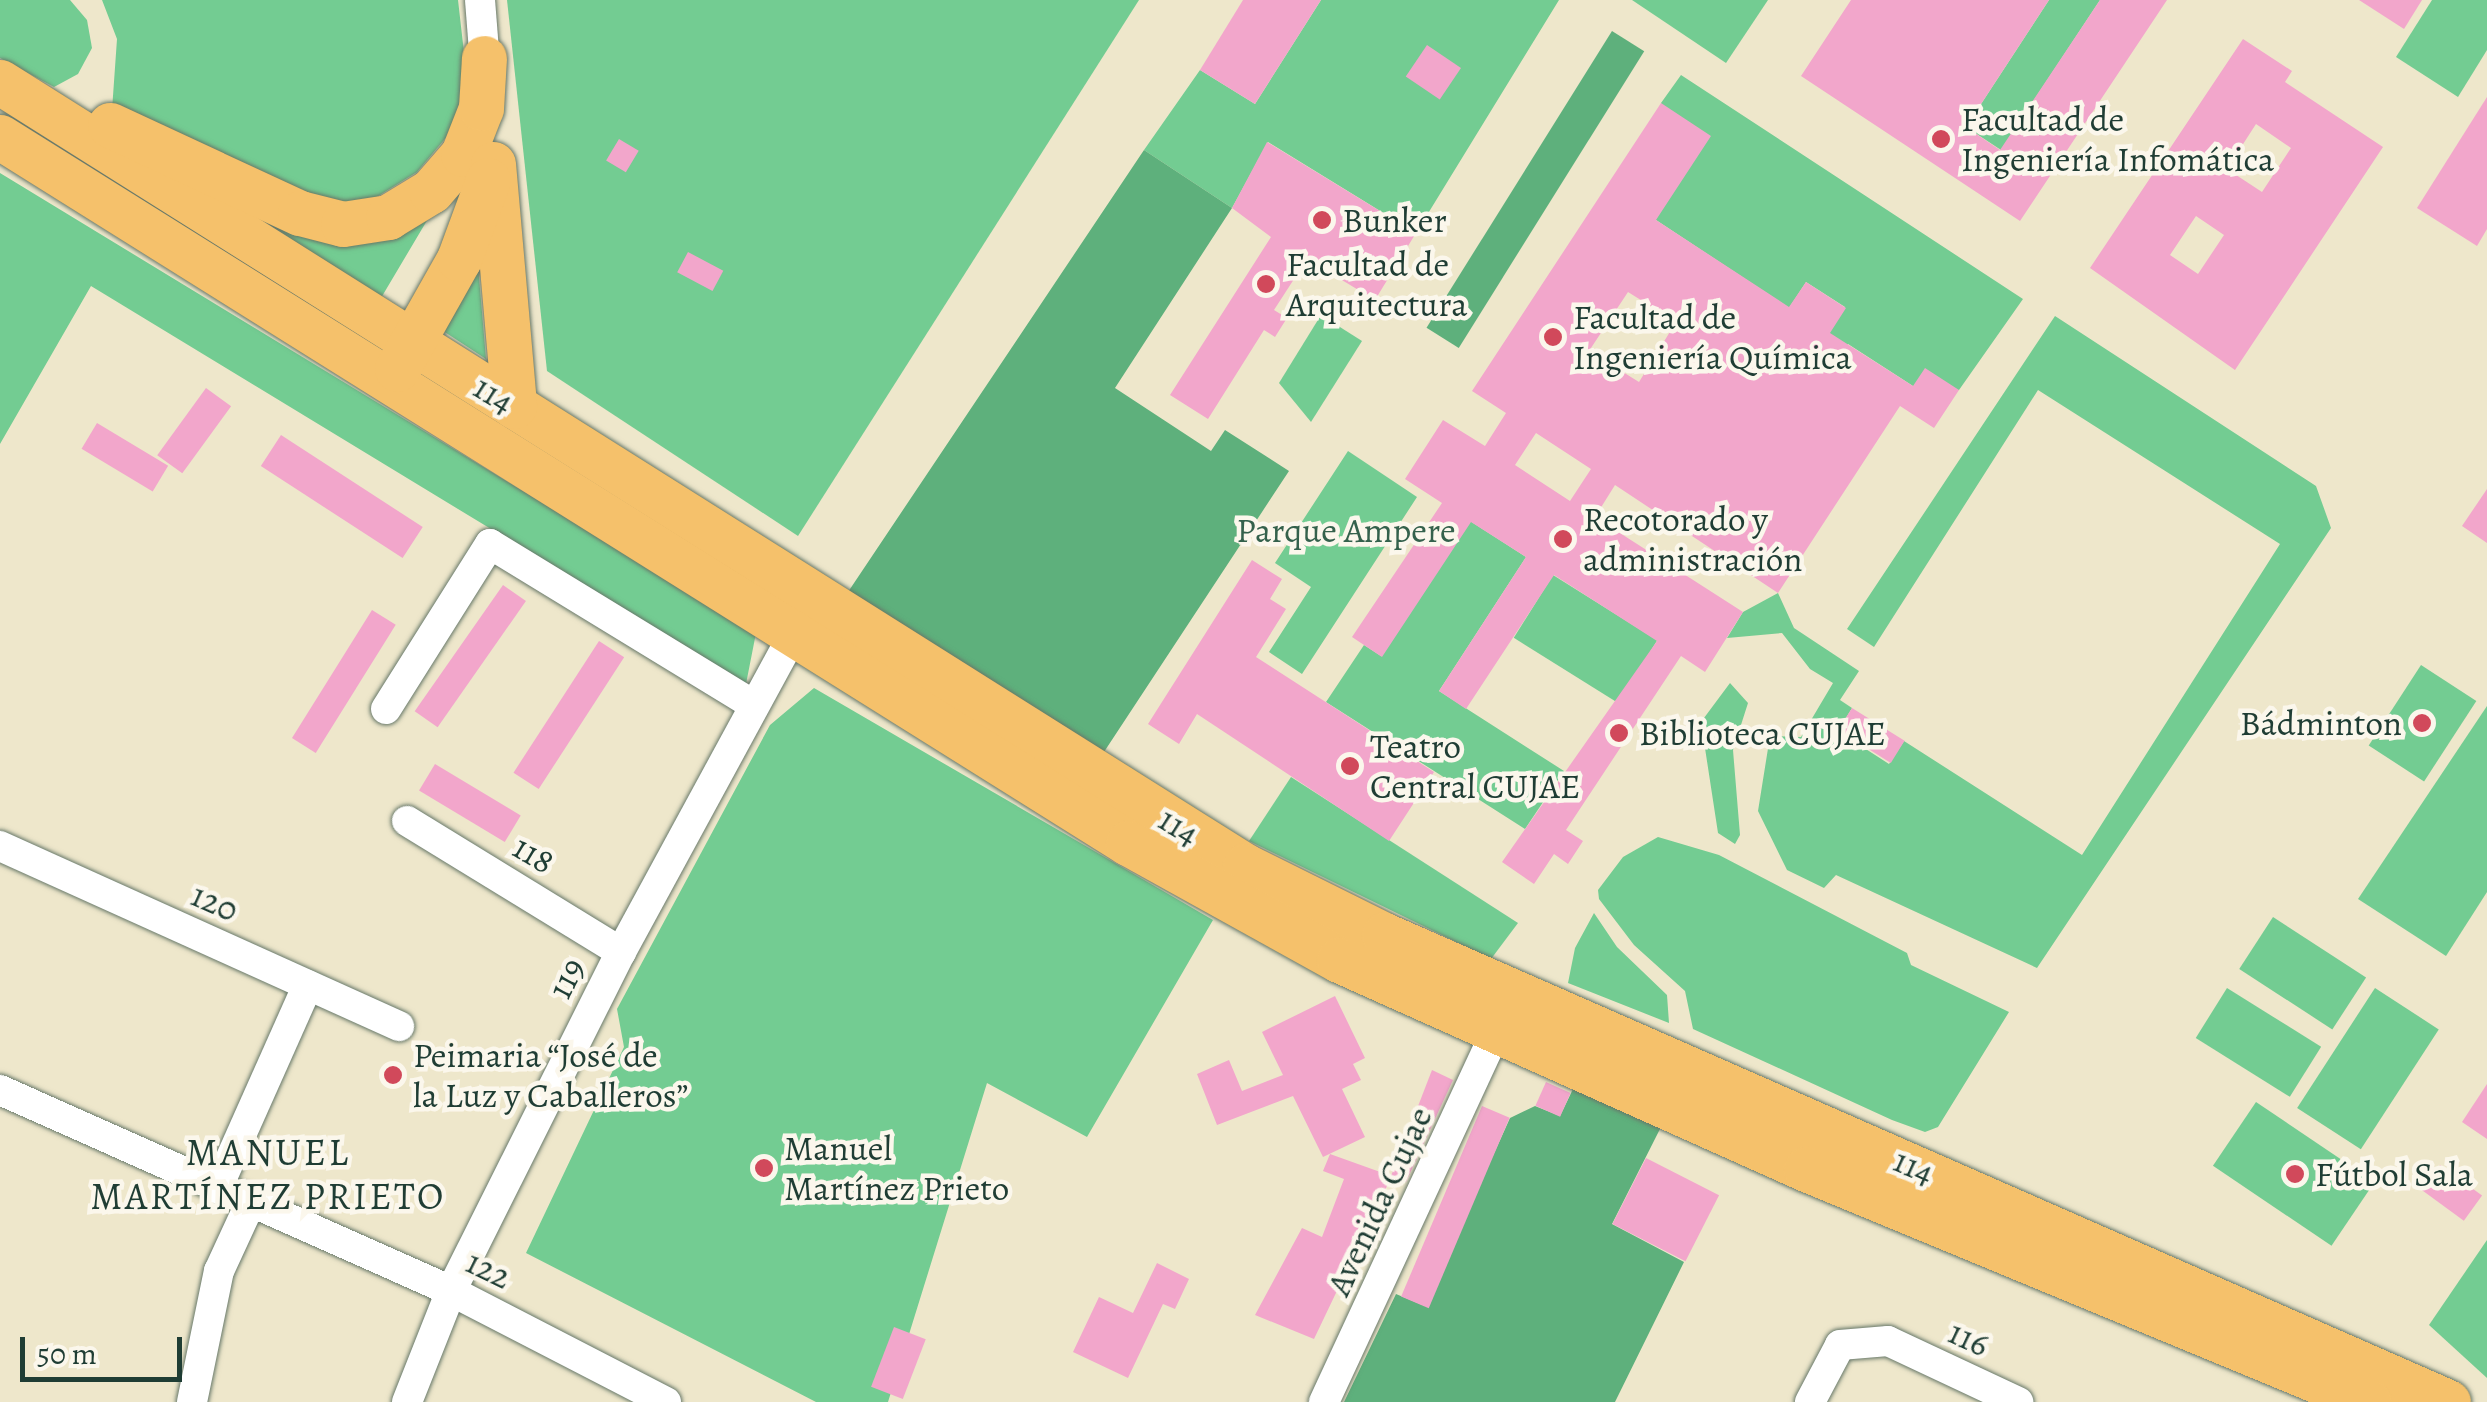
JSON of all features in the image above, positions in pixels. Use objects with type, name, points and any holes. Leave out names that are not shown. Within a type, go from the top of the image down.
[{"type":"highway","points":[[0,79],[252,193],[343,224],[388,217],[431,191],[463,154],[482,108],[484,58]]},
{"type":"highway","name":"114","points":[[0,79],[814,598],[1246,866],[1938,1200],[2292,1387],[2369,1402]]},
{"type":"highway","name":"114","points":[[0,137],[792,636],[1220,896],[1339,960],[1497,1030],[2448,1402]]},
{"type":"highway","points":[[375,372],[399,334],[459,259],[494,164]]},
{"type":"highway","points":[[494,164],[514,406]]},
{"type":"street","points":[[480,0],[494,164]]},
{"type":"street","points":[[386,709],[490,544],[754,706]]},
{"type":"street","name":"119","points":[[407,1402],[451,1291],[621,952],[814,598]]},
{"type":"street","name":"118","points":[[407,821],[621,952]]},
{"type":"street","name":"120","points":[[0,846],[399,1026]]},
{"type":"street","points":[[216,1189],[308,985]]},
{"type":"street","name":"Avenida Cujae","points":[[1324,1402],[1362,1328],[1497,1030]]},
{"type":"street","name":"122","points":[[0,1090],[451,1291],[666,1402]]},
{"type":"street","points":[[197,1399],[219,1272],[250,1204]]},
{"type":"street","name":"116","points":[[1810,1402],[1840,1346],[1888,1341],[2018,1402]]},
{"type":"green space","points":[[0,0],[70,0],[87,20],[92,48],[78,74],[54,87],[0,58]]},
{"type":"green space","points":[[102,0],[458,0],[468,88],[449,134],[417,172],[375,198],[329,205],[112,110],[117,39]]},
{"type":"green space","points":[[507,0],[1139,0],[798,536],[547,371]]},
{"type":"green space","points":[[1321,0],[1559,0],[1416,233],[1268,142],[1232,208],[1144,150],[1200,70],[1255,104]]},
{"type":"green space","points":[[1632,0],[1768,0],[1726,63]]},
{"type":"green space","points":[[2049,0],[2100,0],[2001,150],[1966,127]]},
{"type":"green space","points":[[2432,0],[2487,0],[2487,50],[2458,97],[2396,57]]},
{"type":"green space","points":[[1612,31],[1644,51],[1459,348],[1427,328]]},
{"type":"green space","points":[[1681,75],[2023,299],[1959,390],[1913,386],[1848,344],[1824,380],[1807,369],[1845,307],[1806,282],[1789,308],[1656,220],[1661,103]]},
{"type":"green space","points":[[1144,150],[1232,208],[1115,388],[1211,451],[1225,430],[1289,471],[1102,755],[848,592]]},
{"type":"green space","points":[[0,173],[756,633],[746,684],[91,286],[0,444]]},
{"type":"green space","points":[[193,175],[239,201],[435,207],[381,298]]},
{"type":"green space","points":[[477,254],[486,359],[437,327]]},
{"type":"green space","points":[[1321,315],[1362,341],[1311,422],[1279,383]]},
{"type":"green space","points":[[2055,316],[2316,486],[2331,528],[2037,968],[1836,875],[1824,888],[1787,870],[1758,811],[1770,736],[1801,737],[1833,683],[1810,669],[1782,633],[1727,638],[1743,612],[1778,593],[1794,628],[1859,671],[1840,700],[1852,708],[1838,731],[1889,764],[1904,741],[2082,855],[2280,544],[2038,390],[1874,647],[1847,629]]},
{"type":"green space","name":"Parque Ampere","points":[[1348,451],[1417,497],[1302,674],[1269,652],[1311,587],[1275,563]]},
{"type":"green space","points":[[1470,521],[1526,557],[1439,691],[1564,771],[1525,829],[1326,702],[1364,645],[1381,656]]},
{"type":"green space","points":[[1553,575],[1657,640],[1618,703],[1514,638]]},
{"type":"green space","name":"Bádminton","points":[[2421,665],[2476,701],[2424,781],[2369,746]]},
{"type":"green space","points":[[1730,683],[1748,703],[1733,750],[1740,835],[1735,844],[1718,833],[1701,722]]},
{"type":"green space","points":[[814,688],[1213,920],[1087,1137],[987,1083],[888,1402],[816,1402],[526,1253],[624,1047],[617,1009],[770,725]]},
{"type":"green space","points":[[2487,706],[2487,892],[2446,956],[2358,899]]},
{"type":"green space","points":[[1291,777],[1518,923],[1491,959],[1249,841]]},
{"type":"green space","points":[[1658,837],[1719,855],[1907,953],[1911,965],[2009,1012],[1938,1127],[1925,1132],[1892,1120],[1693,1029],[1685,991],[1634,945],[1599,899],[1598,890],[1623,857]]},
{"type":"green space","points":[[1594,913],[1617,947],[1667,995],[1669,1023],[1568,983],[1575,948]]},
{"type":"green space","points":[[2273,917],[2366,977],[2332,1029],[2239,969]]},
{"type":"green space","points":[[2227,988],[2321,1047],[2290,1097],[2196,1038]]},
{"type":"green space","points":[[2375,988],[2439,1029],[2361,1149],[2297,1108]]},
{"type":"green space","points":[[1573,1089],[1661,1127],[1612,1224],[1684,1262],[1615,1402],[1344,1402],[1396,1294],[1425,1306],[1510,1118],[1535,1106],[1560,1116]]},
{"type":"green space","name":"Fútbol Sala","points":[[2256,1102],[2375,1182],[2331,1246],[2213,1166]]},
{"type":"green space","points":[[2487,1240],[2487,1378],[2429,1325]]},
{"type":"building","points":[[1243,0],[1321,0],[1255,104],[1200,70]]},
{"type":"building","points":[[1851,0],[2049,0],[1966,127],[2000,150],[2100,0],[2167,0],[2020,221],[1801,76]]},
{"type":"building","points":[[2359,0],[2422,0],[2404,29]]},
{"type":"building","points":[[2243,39],[2292,71],[2285,82],[2383,147],[2235,370],[2090,268]],"holes":[[[2256,124],[2291,148],[2262,192],[2227,169]],[[2196,216],[2224,235],[2198,274],[2170,255]]]},
{"type":"building","points":[[1427,45],[1461,68],[1440,99],[1406,77]]},
{"type":"building","points":[[2487,97],[2487,229],[2477,246],[2417,208]]},
{"type":"building","points":[[1661,103],[1711,136],[1656,220],[1789,307],[1806,282],[1846,308],[1830,333],[1913,386],[1925,368],[1959,390],[1934,428],[1900,406],[1778,593],[1615,485],[1595,517],[1743,612],[1705,672],[1681,656],[1566,830],[1583,841],[1568,864],[1554,854],[1534,884],[1502,862],[1657,641],[1554,575],[1466,709],[1439,691],[1526,557],[1471,522],[1382,657],[1352,637],[1442,503],[1405,479],[1443,420],[1485,446],[1506,413],[1472,391]],"holes":[[[1628,292],[1676,322],[1639,382],[1589,351]],[[1536,433],[1591,469],[1570,501],[1515,465]]]},
{"type":"building","points":[[619,139],[639,151],[626,172],[606,160]]},
{"type":"building","name":"Bunker","points":[[1267,142],[1416,233],[1375,300],[1307,259],[1274,310],[1287,318],[1275,337],[1264,330],[1208,419],[1170,395],[1271,237],[1232,208]]},
{"type":"building","points":[[688,252],[723,271],[713,291],[677,272]]},
{"type":"building","points":[[206,388],[231,406],[182,473],[157,455]]},
{"type":"building","points":[[97,423],[168,466],[153,491],[82,449]]},
{"type":"building","points":[[281,435],[423,527],[403,558],[261,466]]},
{"type":"building","points":[[2487,489],[2487,543],[2462,526]]},
{"type":"building","points":[[1252,560],[1282,579],[1270,599],[1286,609],[1256,657],[1434,772],[1389,841],[1197,714],[1179,744],[1148,724]]},
{"type":"building","points":[[503,585],[526,601],[438,727],[415,711]]},
{"type":"building","points":[[372,610],[396,625],[316,753],[292,738]]},
{"type":"building","points":[[599,641],[624,657],[539,789],[513,773]]},
{"type":"building","points":[[1852,708],[1905,741],[1891,763],[1838,730]]},
{"type":"building","points":[[435,764],[521,816],[505,842],[419,791]]},
{"type":"building","points":[[1335,996],[1365,1058],[1353,1064],[1361,1080],[1342,1089],[1365,1137],[1323,1157],[1293,1096],[1217,1125],[1197,1074],[1229,1060],[1242,1091],[1283,1075],[1262,1032]]},
{"type":"building","points":[[1432,1070],[1453,1080],[1406,1182],[1391,1176]]},
{"type":"building","points":[[1546,1082],[1571,1093],[1560,1117],[1535,1106]]},
{"type":"building","points":[[2487,1084],[2487,1139],[2462,1122]]},
{"type":"building","points":[[1482,1106],[1510,1118],[1429,1308],[1401,1297]]},
{"type":"building","points":[[1330,1154],[1383,1173],[1388,1184],[1314,1339],[1255,1315],[1302,1228],[1322,1237],[1344,1179],[1323,1171]]},
{"type":"building","points":[[1646,1158],[1719,1195],[1685,1261],[1612,1224]]},
{"type":"building","points":[[2440,1165],[2482,1196],[2464,1221],[2422,1190]]},
{"type":"building","points":[[1157,1263],[1189,1279],[1175,1309],[1163,1304],[1128,1378],[1073,1352],[1099,1297],[1133,1313]]},
{"type":"building","points":[[894,1327],[926,1339],[903,1399],[871,1387]]},
{"type":"place","name":"Facultad de Ingeniería Infomática","points":[[1941,139]]},
{"type":"place","name":"Bunker","points":[[1322,220]]},
{"type":"place","name":"Facultad de Arquitectura","points":[[1266,284]]},
{"type":"place","name":"Facultad de Ingeniería Química","points":[[1553,337]]},
{"type":"place","name":"Recotorado y administración","points":[[1563,539]]},
{"type":"place","name":"Bádminton","points":[[2422,723]]},
{"type":"place","name":"Biblioteca CUJAE","points":[[1619,733]]},
{"type":"place","name":"Teatro Central CUJAE","points":[[1350,766]]},
{"type":"place","name":"Peimaria “José de la Luz y Caballeros”","points":[[393,1075]]},
{"type":"place","name":"Manuel Martínez Prieto","points":[[764,1168]]},
{"type":"place","name":"Fútbol Sala","points":[[2295,1174]]},
{"type":"district","name":"MANUEL MARTÍNEZ PRIETO","points":[[268,1175]]}]
